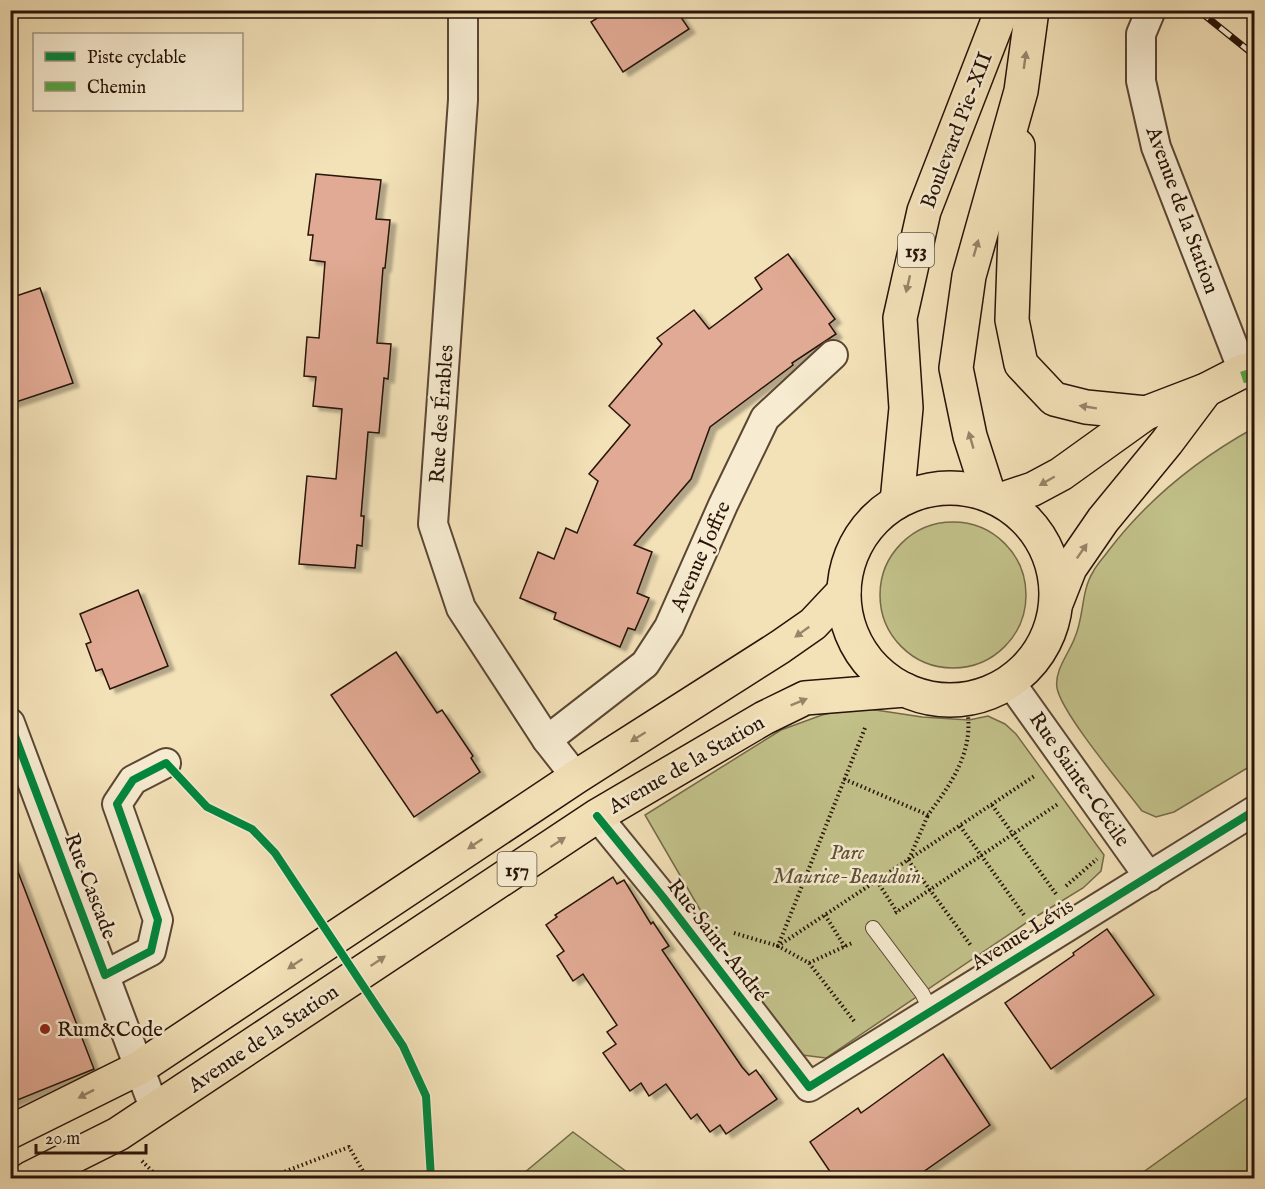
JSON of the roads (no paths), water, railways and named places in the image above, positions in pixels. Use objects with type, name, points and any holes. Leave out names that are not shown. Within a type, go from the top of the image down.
[{"type":"main road","name":"Boulevard Pie-XII","points":[[897,502],[906,408],[900,318],[924,211],[1002,10]]},
{"type":"main road","name":"Boulevard Pie-XII","points":[[995,498],[970,436],[956,368],[969,276],[1021,91],[1032,10]]},
{"type":"main road","points":[[1021,91],[1012,320],[1021,364],[1054,399],[1086,407],[1146,413]]},
{"type":"main road","name":"Avenue de la Station","points":[[995,498],[1033,489],[1061,474],[1146,413],[1206,390],[1249,370]]},
{"type":"main road","name":"Avenue de la Station","points":[[1056,603],[1070,568],[1103,520],[1206,390]]},
{"type":"main road","points":[[943,488],[967,489],[995,498],[1025,519],[1043,544],[1054,573],[1056,603],[1052,626],[1042,648],[1029,667],[1010,682],[986,695],[959,700],[931,698],[905,690],[884,677],[867,660],[858,646],[846,616],[844,591],[851,556],[870,525],[897,502],[919,492],[943,488]]},
{"type":"main road","name":"Avenue de la Station","points":[[10,1132],[139,1068],[576,777],[780,647],[813,624],[844,591]]},
{"type":"main road","name":"Avenue de la Station","points":[[30,1179],[117,1134],[597,816],[764,718],[805,698],[905,690]]},
{"type":"street","name":"Rue des Érables","points":[[463,10],[463,100],[433,524],[461,608],[547,740],[576,777]]},
{"type":"street","name":"Avenue de la Station","points":[[1151,10],[1141,34],[1141,81],[1156,147],[1249,370]]},
{"type":"street","name":"Avenue Joffre","points":[[547,740],[645,664],[669,627],[723,505],[765,418],[833,355]]},
{"type":"street","name":"Rue Sainte-Cécile","points":[[1010,682],[1149,877]]},
{"type":"street","name":"Rue Cascade","points":[[10,723],[154,1110]]},
{"type":"street","name":"Rue Cascade","points":[[105,975],[151,951],[158,920],[117,804],[133,780],[166,763]]},
{"type":"street","name":"Avenue Lévis","points":[[809,1087],[1254,810]]},
{"type":"street","name":"Rue Saint-André","points":[[597,816],[663,897],[809,1087]]},
{"type":"lane","points":[[873,928],[922,993],[931,1011]]},
{"type":"railway","points":[[1198,10],[1254,55]]},
{"type":"place","name":"Rum&Code","points":[[45,1029]]},
{"type":"park label","name":"Parc Maurice-Beaudoin","points":[[847,864]]}]
